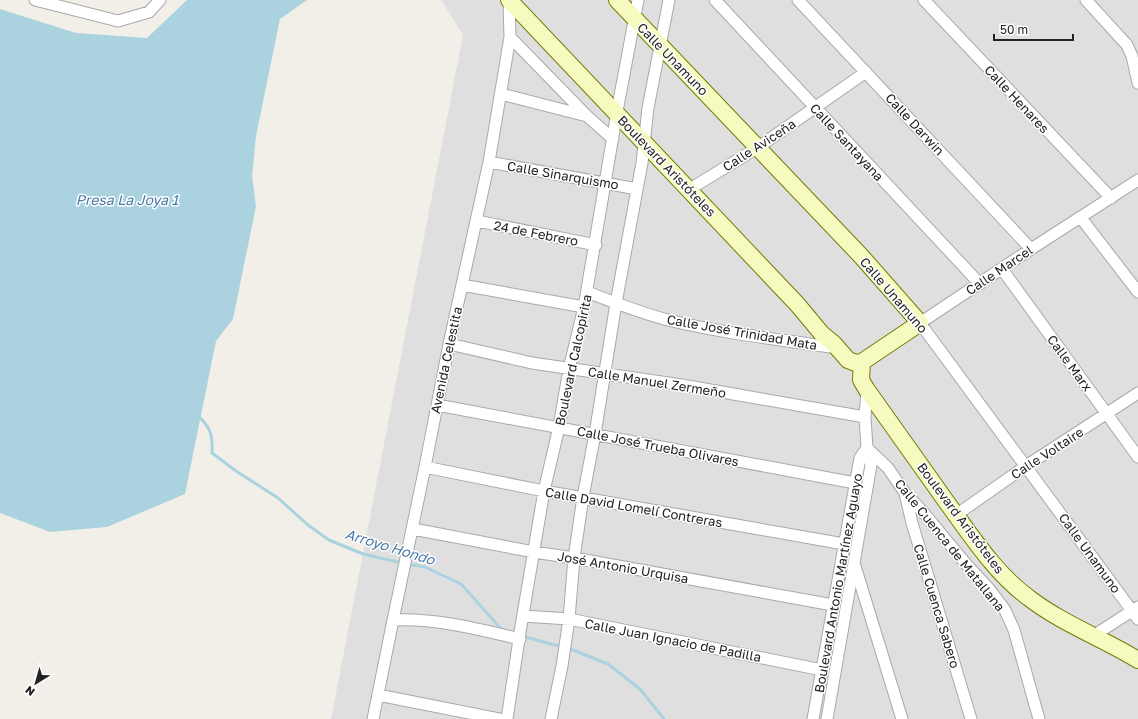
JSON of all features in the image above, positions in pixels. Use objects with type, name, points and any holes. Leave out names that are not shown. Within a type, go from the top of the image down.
[{"type":"street","points":[[35,0],[118,21],[149,12],[160,0]]},
{"type":"street","name":"Avenida Celestita","points":[[373,719],[392,620],[413,529],[449,344],[489,162],[510,37],[509,0]]},
{"type":"street","name":"Boulevard Aristóteles","points":[[509,0],[690,189],[797,304],[859,384],[866,390]]},
{"type":"street","name":"Calle Unamuno","points":[[616,0],[860,256],[920,323],[1136,612]]},
{"type":"street","name":"Boulevard Calcopirita","points":[[507,719],[544,491],[559,427],[569,368],[587,292],[638,0]]},
{"type":"street","points":[[551,719],[562,666],[569,619],[574,558],[583,498],[645,142],[648,108],[669,0]]},
{"type":"street","name":"Calle Santayana","points":[[715,0],[980,284]]},
{"type":"street","name":"Calle Darwin","points":[[798,0],[1031,249]]},
{"type":"street","name":"Calle Henares","points":[[924,0],[1111,198]]},
{"type":"street","points":[[1086,0],[1127,45],[1132,56],[1138,83]]},
{"type":"street","points":[[510,37],[587,116],[613,139]]},
{"type":"street","name":"Calle Aviceña","points":[[690,189],[757,148],[866,72]]},
{"type":"street","points":[[500,94],[587,116]]},
{"type":"street","name":"Calle Sinarquismo","points":[[489,162],[637,189]]},
{"type":"street","name":"Calle Marcel","points":[[862,362],[1031,249],[1138,180]]},
{"type":"street","points":[[1081,218],[1138,292]]},
{"type":"street","name":"24 de Febrero","points":[[477,221],[596,244]]},
{"type":"street","name":"Calle Marx","points":[[1002,269],[1138,457]]},
{"type":"street","points":[[462,285],[584,307]]},
{"type":"street","name":"Calle José Trinidad Mata","points":[[587,292],[667,319],[698,326],[826,340]]},
{"type":"street","name":"Boulevard Aristóteles","points":[[826,340],[834,344],[848,360],[852,362],[862,362],[861,380],[866,390],[956,515],[996,567],[1029,598],[1066,623],[1138,660]]},
{"type":"street","name":"Calle Manuel Zermeño","points":[[449,344],[532,363],[682,385],[865,417]]},
{"type":"street","name":"Boulevard Antonio Martínez Aguayo","points":[[827,719],[871,465],[867,448],[865,417],[866,390]]},
{"type":"street","name":"Calle Voltaire","points":[[956,515],[1026,466],[1138,393]]},
{"type":"street","name":"Calle José Trueba Olivares","points":[[437,405],[855,483]]},
{"type":"street","name":"Boulevard Antonio Martínez Aguayo","points":[[813,719],[855,483],[860,458],[867,448]]},
{"type":"street","name":"Calle Cuenca de Matallana","points":[[867,448],[888,468],[905,492],[990,590],[1005,610],[1014,630],[1039,719]]},
{"type":"street","name":"Calle David Lomelí Contreras","points":[[425,467],[544,491],[844,544]]},
{"type":"street","name":"Calle Cuenca Sabero","points":[[905,492],[914,529],[971,719]]},
{"type":"street","name":"José Antonio Urquisa","points":[[413,529],[833,605]]},
{"type":"street","points":[[854,563],[902,719]]},
{"type":"street","points":[[1093,636],[1136,612]]},
{"type":"street","name":"Calle Juan Ignacio de Padilla","points":[[392,620],[413,619],[521,629],[569,619],[822,670]]},
{"type":"street","points":[[378,696],[499,719]]},
{"type":"shaded area","points":[[441,0],[1138,0],[1138,719],[331,719],[463,35]]},
{"type":"water","name":"Presa La Joya 1","points":[[187,0],[307,0],[280,19],[256,136],[252,176],[256,206],[233,319],[216,341],[185,494],[107,527],[50,532],[0,513],[0,9],[76,33],[147,38]]},
{"type":"waterway","name":"Arroyo Hondo","points":[[198,416],[206,424],[210,433],[212,453],[236,471],[278,498],[308,525],[329,540],[363,554],[402,563]]},
{"type":"waterway","name":"Arroyo Hondo","points":[[407,564],[425,567],[461,584],[503,631]]},
{"type":"waterway","name":"Arroyo Hondo","points":[[522,636],[562,647]]},
{"type":"waterway","name":"Arroyo Hondo","points":[[568,648],[608,664],[640,689],[664,719]]}]
